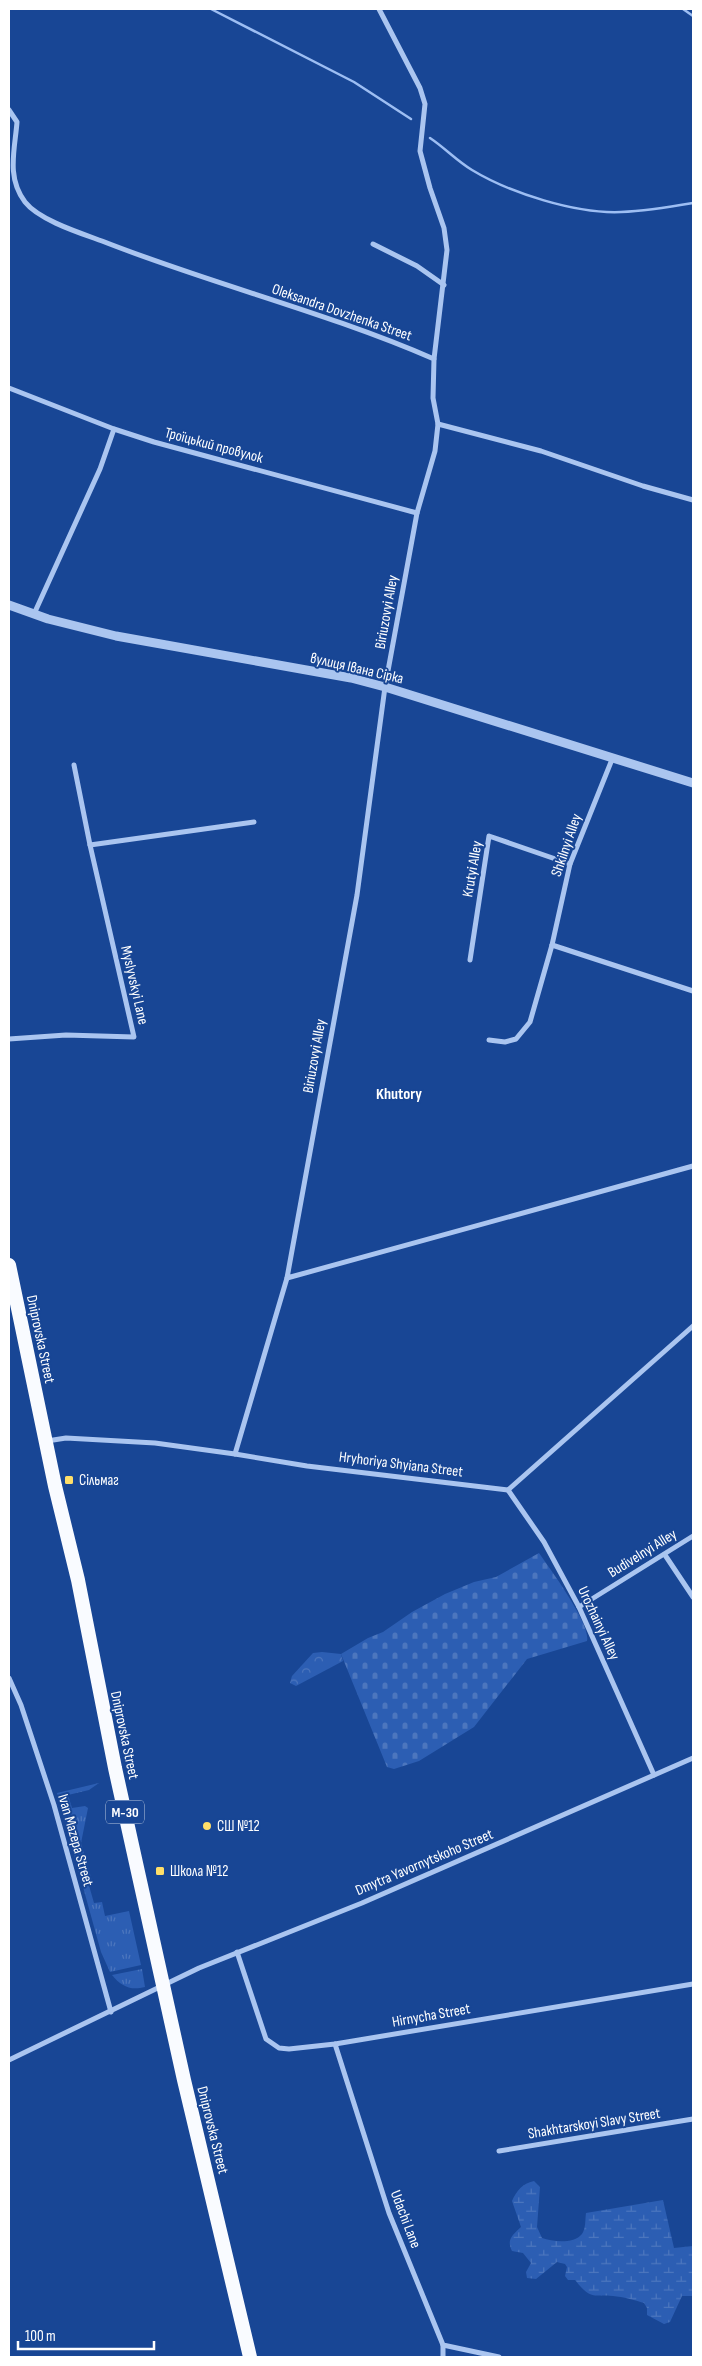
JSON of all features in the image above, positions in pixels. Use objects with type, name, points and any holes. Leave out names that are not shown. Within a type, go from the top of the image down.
[{"type":"highway","name":"Dniprovska Street","points":[[9,1265],[45,1442],[78,1580],[114,1760],[250,2357]]},
{"type":"street","points":[[379,9],[420,88],[425,104],[420,151],[444,228],[447,250],[434,359],[433,398],[438,424],[541,452],[634,484],[693,500]]},
{"type":"street","name":"Oleksandra Dovzhenka Street","points":[[9,110],[17,122],[12,159],[16,183],[26,204],[35,212],[70,229],[133,253],[351,326],[434,359]]},
{"type":"street","points":[[373,244],[417,266],[444,284]]},
{"type":"street","name":"Троїцький провулок","points":[[9,388],[114,429],[417,512]]},
{"type":"street","name":"Biriuzovyi Alley","points":[[235,1454],[287,1278],[357,895],[385,687],[417,512],[434,452],[438,424]]},
{"type":"street","points":[[34,615],[100,469],[114,429]]},
{"type":"street","name":"вулиця Івана Сірка","points":[[9,605],[34,615],[116,636],[351,678],[614,756],[693,783]]},
{"type":"street","name":"Shkilnyi Alley","points":[[489,1040],[505,1042],[516,1039],[524,1032],[532,1018],[552,945],[570,864],[614,756]]},
{"type":"street","name":"Myslyvskyi Lane","points":[[9,1039],[66,1035],[134,1037],[90,845],[74,765]]},
{"type":"street","points":[[90,845],[254,822]]},
{"type":"street","name":"Krutyi Alley","points":[[470,960],[489,836],[570,864]]},
{"type":"street","points":[[552,945],[693,992]]},
{"type":"street","points":[[287,1278],[693,1166]]},
{"type":"street","points":[[508,1490],[693,1326]]},
{"type":"street","name":"Hryhoriya Shyiana Street","points":[[45,1442],[66,1438],[136,1442],[235,1454],[307,1466],[508,1490]]},
{"type":"street","name":"Urozhainyi Alley","points":[[508,1490],[544,1542],[579,1607],[654,1775]]},
{"type":"street","name":"Budivelnyi Alley","points":[[579,1607],[693,1536]]},
{"type":"street","points":[[665,1554],[693,1597]]},
{"type":"street","name":"Ivan Mazepa Street","points":[[9,1678],[21,1705],[54,1805],[111,2012]]},
{"type":"street","name":"Dmytra Yavornytskoho Street","points":[[9,2060],[237,1952],[362,1903],[693,1758]]},
{"type":"street","name":"Hirnycha Street","points":[[237,1952],[266,2039],[279,2048],[289,2049],[335,2044],[693,1984]]},
{"type":"street","name":"Udachi Lane","points":[[335,2044],[389,2213],[442,2344],[443,2357]]},
{"type":"street","name":"Shakhtarskoyi Slavy Street","points":[[499,2151],[693,2119]]},
{"type":"street","points":[[442,2344],[499,2357]]},
{"type":"green space","points":[[539,1553],[560,1583],[583,1622],[587,1633],[587,1641],[527,1659],[474,1727],[419,1761],[394,1769],[387,1767],[341,1654],[368,1638],[383,1632],[412,1612],[445,1594],[474,1582],[496,1577]]},
{"type":"green space","points":[[313,1653],[341,1654],[343,1661],[296,1686],[290,1683],[292,1676]]},
{"type":"green space","points":[[99,1783],[89,1790],[68,1795],[72,1808],[85,1806],[88,1808],[81,1843],[92,1881],[88,1882],[94,1903],[102,1902],[105,1916],[129,1911],[141,1965],[110,1972],[101,1952],[57,1793]]},
{"type":"green space","points":[[142,1969],[145,1987],[140,1988],[126,1987],[112,1975]]},
{"type":"green space","points":[[534,2181],[540,2187],[537,2227],[542,2238],[552,2240],[569,2241],[582,2234],[586,2213],[663,2200],[674,2248],[693,2246],[693,2296],[682,2296],[670,2322],[664,2324],[647,2315],[647,2308],[644,2303],[621,2297],[596,2296],[588,2293],[575,2280],[568,2280],[565,2276],[567,2267],[565,2264],[557,2262],[536,2279],[527,2278],[526,2272],[531,2263],[523,2253],[512,2251],[510,2247],[511,2238],[521,2227],[512,2201],[520,2188]]},
{"type":"waterway","points":[[211,9],[354,82],[411,119]]},
{"type":"waterway","points":[[683,9],[693,16]]},
{"type":"waterway","points":[[430,138],[467,166],[487,178],[524,194],[564,206],[584,210],[621,212],[693,203]]},
{"type":"place","name":"Сільмаг","points":[[69,1480]]},
{"type":"place","name":"СШ №12","points":[[207,1826]]},
{"type":"place","name":"Школа №12","points":[[160,1871]]},
{"type":"district","name":"Khutory","points":[[399,1093]]}]
